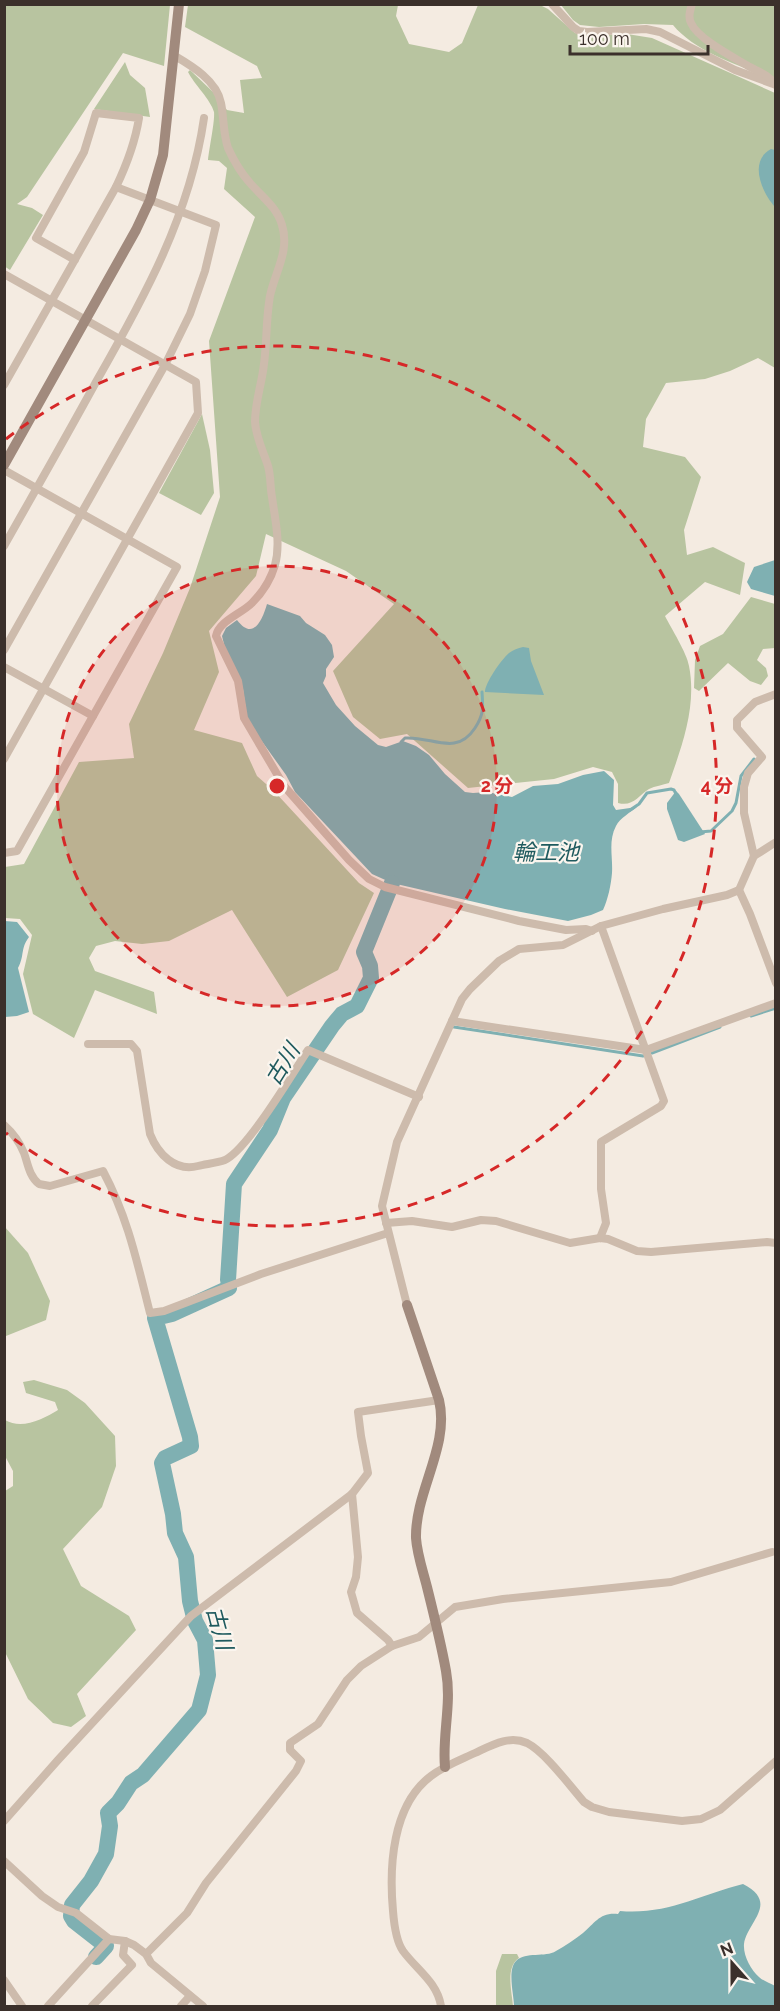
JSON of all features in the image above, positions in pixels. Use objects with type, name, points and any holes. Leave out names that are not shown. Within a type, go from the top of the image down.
[{"type":"street","points":[[4,465],[136,230],[150,200],[163,155],[179,4]]},
{"type":"street","points":[[552,4],[579,31],[646,29],[660,32],[735,70],[776,85]]},
{"type":"street","points":[[692,4],[689,13],[694,29],[750,67],[770,77],[776,85]]},
{"type":"street","points":[[175,56],[191,65],[217,91],[229,150],[250,183],[271,204],[283,228],[282,261],[271,292],[264,366],[255,412],[255,425],[268,467],[276,521],[275,563],[259,596],[245,610],[227,621],[216,636],[238,681],[244,718],[284,786],[349,860],[369,879],[390,888],[519,921],[566,930],[592,930]]},
{"type":"street","points":[[4,385],[52,301],[116,187],[130,159],[139,118],[96,113],[84,152],[36,238],[75,260]]},
{"type":"street","points":[[4,546],[150,284],[194,175],[204,118]]},
{"type":"street","points":[[4,650],[165,365],[190,314],[205,271],[216,225],[116,187]]},
{"type":"street","points":[[4,759],[198,412],[196,382],[5,275]]},
{"type":"street","points":[[4,470],[177,567],[17,851],[4,853]]},
{"type":"street","points":[[4,667],[93,716]]},
{"type":"street","points":[[754,856],[744,813],[744,787],[748,773],[762,757],[736,725],[737,720],[751,705],[776,694]]},
{"type":"street","points":[[445,1767],[449,1696],[446,1672],[416,1539],[421,1505],[441,1422],[438,1400],[407,1305],[382,1206],[397,1142],[462,999],[508,954],[519,949],[563,945],[601,926],[727,895],[739,890],[754,856],[776,842]]},
{"type":"street","points":[[739,890],[776,984]]},
{"type":"street","points":[[600,1238],[606,1223],[601,1189],[601,1142],[661,1106],[664,1101],[601,926]]},
{"type":"street","points":[[452,1022],[646,1050],[776,1003]]},
{"type":"street","points":[[88,1044],[131,1044],[134,1046],[137,1051],[150,1134],[154,1145],[175,1165],[189,1169],[225,1160],[236,1152],[308,1050],[419,1097]]},
{"type":"street","points":[[4,1125],[13,1134],[31,1174],[39,1184],[50,1186],[103,1171],[124,1215],[150,1313],[164,1311],[261,1274],[388,1233]]},
{"type":"street","points":[[386,1223],[412,1221],[452,1227],[481,1220],[496,1221],[570,1243],[600,1238],[637,1251],[651,1252],[776,1243]]},
{"type":"street","points":[[4,1821],[173,1634],[194,1614],[352,1494],[368,1473],[358,1412],[438,1400]]},
{"type":"street","points":[[352,1494],[358,1557],[356,1577],[351,1592],[357,1613],[392,1646]]},
{"type":"street","points":[[146,1954],[187,1913],[206,1883],[296,1771],[301,1761],[290,1750],[290,1743],[318,1724],[354,1672],[371,1659],[392,1646],[419,1637],[455,1607],[502,1599],[670,1582],[772,1552]]},
{"type":"street","points":[[441,2007],[434,1987],[402,1950],[393,1912],[394,1847],[400,1823],[414,1794],[429,1777],[499,1742],[517,1741],[533,1747],[584,1802],[592,1807],[609,1812],[693,1821],[711,1816],[776,1761]]},
{"type":"street","points":[[4,1861],[42,1896],[58,1907],[72,1912],[105,1943]]},
{"type":"street","points":[[92,2007],[132,1965],[123,1955],[125,1941]]},
{"type":"street","points":[[48,2007],[105,1943],[125,1941],[146,1954],[152,1963],[203,2007]]},
{"type":"street","points":[[4,1980],[22,2007]]},
{"type":"street","points":[[181,2007],[190,1996]]},
{"type":"green space","points":[[5,4],[170,5],[164,66],[123,53],[27,197],[17,204],[32,208],[43,215],[10,270],[4,266]]},
{"type":"green space","points":[[188,5],[398,5],[396,16],[409,44],[449,52],[462,43],[478,5],[540,5],[548,9],[575,33],[588,36],[627,34],[652,38],[775,93],[775,368],[758,358],[705,379],[666,383],[646,419],[643,447],[685,457],[701,477],[684,530],[687,555],[713,547],[745,563],[740,595],[705,582],[665,616],[688,661],[691,681],[690,711],[669,783],[649,789],[628,803],[618,803],[618,784],[612,772],[593,767],[554,779],[468,788],[407,734],[380,739],[353,717],[333,671],[394,604],[346,571],[266,534],[256,576],[209,631],[219,672],[194,730],[242,743],[257,776],[274,791],[359,883],[374,893],[338,970],[287,997],[232,910],[169,941],[142,944],[115,941],[96,946],[89,958],[95,971],[154,992],[157,1014],[95,990],[74,1038],[33,1014],[23,974],[32,935],[20,919],[5,918],[5,867],[24,864],[79,762],[134,758],[129,724],[163,653],[190,588],[220,497],[209,341],[255,217],[224,189],[227,168],[219,161],[208,160],[214,112],[210,102],[188,72],[190,70],[213,92],[227,110],[244,113],[240,80],[262,78],[257,66],[185,27]]},
{"type":"green space","points":[[561,5],[775,5],[775,79],[706,51],[682,35],[673,25],[599,27],[580,25]]},
{"type":"green space","points":[[125,62],[130,75],[145,88],[150,117],[94,109]]},
{"type":"green space","points":[[202,414],[210,450],[214,493],[201,515],[159,493]]},
{"type":"green space","points":[[751,597],[775,604],[775,648],[763,649],[757,660],[766,668],[768,676],[761,685],[750,681],[728,663],[699,691],[694,688],[695,660],[700,646],[723,634]]},
{"type":"green space","points":[[4,1226],[28,1253],[50,1301],[46,1320],[6,1336]]},
{"type":"green space","points":[[34,1380],[67,1390],[85,1403],[115,1436],[116,1466],[102,1507],[63,1549],[81,1586],[129,1616],[136,1630],[77,1694],[86,1716],[71,1727],[53,1723],[28,1699],[5,1652],[5,1491],[13,1486],[13,1471],[5,1456],[5,1420],[25,1424],[58,1410],[55,1402],[26,1393],[23,1382]]},
{"type":"green space","points":[[502,1954],[517,1954],[519,1958],[512,1967],[511,1973],[513,2006],[496,2006],[496,1971]]},
{"type":"water","points":[[771,149],[775,150],[775,207],[762,186],[759,169],[764,154]]},
{"type":"water","points":[[775,560],[775,596],[751,589],[747,582],[754,567]]},
{"type":"water","name":"輪工池","points":[[267,604],[300,616],[306,623],[325,635],[332,645],[334,657],[326,669],[323,683],[336,705],[355,726],[378,745],[386,747],[403,741],[416,746],[429,755],[465,792],[487,792],[512,797],[533,786],[558,784],[583,775],[604,771],[614,780],[613,805],[616,810],[637,807],[620,820],[614,832],[611,843],[612,878],[603,910],[568,921],[392,883],[372,874],[295,792],[247,718],[243,689],[222,636],[226,628],[237,620],[248,629],[252,629],[260,622]]},
{"type":"water","points":[[523,647],[529,648],[531,661],[544,695],[485,692],[490,678],[502,661],[511,652]]},
{"type":"water","points":[[676,791],[705,834],[684,842],[678,840],[667,809],[667,803]]},
{"type":"water","points":[[5,921],[17,922],[29,937],[24,945],[18,968],[29,1012],[5,1017]]},
{"type":"water","points":[[743,1884],[754,1891],[759,1898],[760,1906],[746,1936],[745,1953],[756,1974],[762,1980],[775,1986],[775,2006],[514,2006],[512,1970],[513,1965],[520,1958],[552,1953],[583,1933],[598,1919],[607,1915],[618,1914],[620,1911],[668,1907]]},
{"type":"waterway","points":[[401,742],[405,738],[443,743],[460,742],[468,737],[480,719],[483,707],[482,692]]},
{"type":"waterway","points":[[700,832],[711,831],[732,811],[736,803],[741,776],[754,759]]},
{"type":"waterway","points":[[630,810],[639,804],[647,793],[671,789],[676,794]]},
{"type":"waterway","name":"古川","points":[[228,1280],[234,1184],[270,1130],[283,1098],[332,1026],[342,1014],[357,1006],[371,978],[370,966],[364,952],[392,883]]},
{"type":"waterway","points":[[751,1016],[776,1008]]},
{"type":"waterway","points":[[454,1027],[643,1056]]},
{"type":"waterway","points":[[652,1053],[720,1027]]},
{"type":"waterway","name":"古川","points":[[96,1957],[106,1946],[74,1921],[71,1916],[72,1905],[91,1881],[106,1854],[110,1826],[108,1813],[118,1803],[131,1783],[143,1775],[199,1710],[208,1675],[205,1640],[195,1621],[190,1601],[186,1557],[175,1533],[162,1463],[165,1458],[191,1446],[190,1437],[155,1318],[172,1314],[229,1288]]}]
